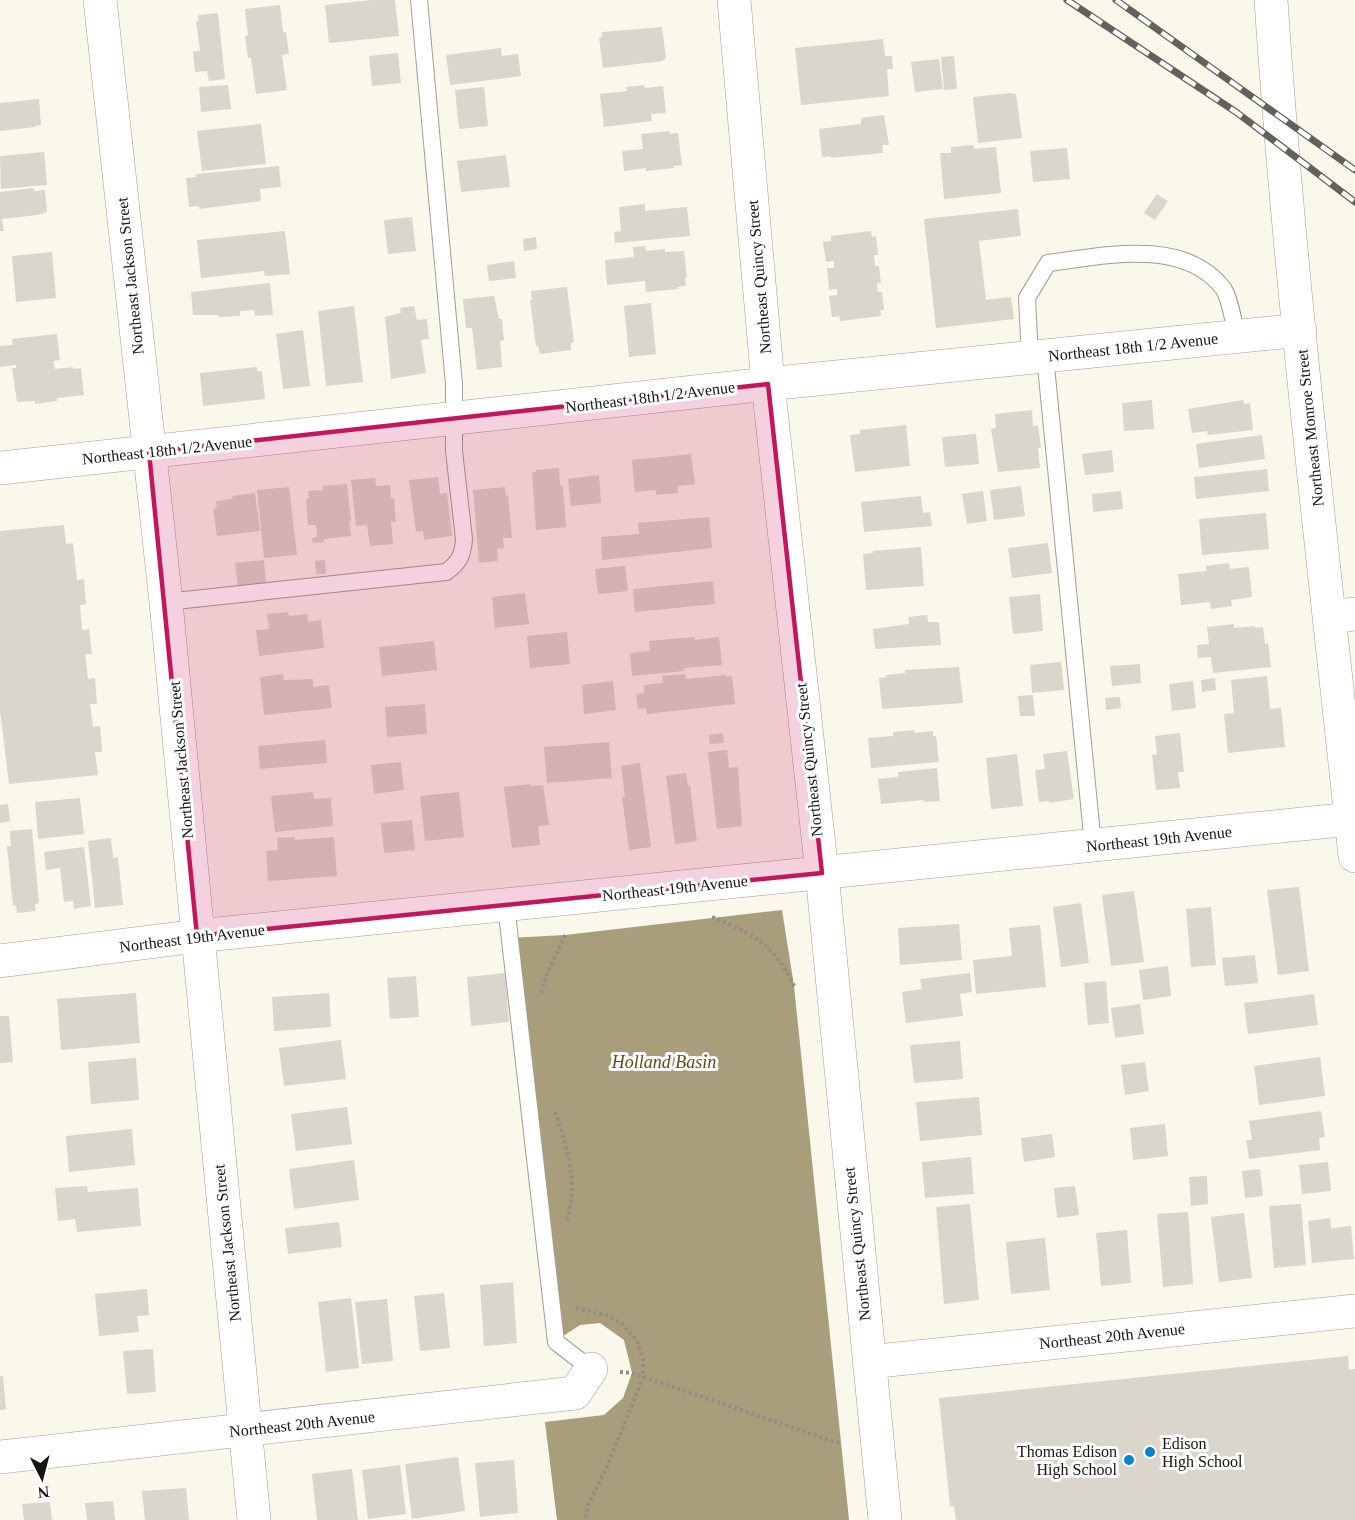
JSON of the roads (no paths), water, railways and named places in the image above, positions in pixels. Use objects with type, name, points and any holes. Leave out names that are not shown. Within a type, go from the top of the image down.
[{"type":"street","name":"Northeast Jackson Street","points":[[100,0],[166,602],[254,1520]]},
{"type":"street","name":"Northeast Quincy Street","points":[[734,0],[768,384],[822,873],[885,1520]]},
{"type":"street","name":"Northeast Monroe Street","points":[[1271,0],[1276,79],[1300,330],[1342,616],[1351,819],[1355,856]]},
{"type":"street","name":"Northeast 18th 1/2 Avenue","points":[[0,468],[768,384],[1300,330]]},
{"type":"street","name":"Northeast 19th Avenue","points":[[0,961],[197,936],[1351,819]]},
{"type":"street","name":"Northeast 20th Avenue","points":[[869,1362],[1355,1311]]},
{"type":"street","name":"Northeast 20th Avenue","points":[[0,1458],[575,1393],[591,1369]]},
{"type":"lane","points":[[166,602],[446,572],[458,564],[463,552],[464,539],[454,451],[454,384],[419,0]]},
{"type":"lane","points":[[1093,845],[1038,357],[1027,298],[1048,262],[1134,252],[1186,261],[1213,278],[1225,290],[1237,337]]},
{"type":"lane","points":[[506,905],[556,1342],[591,1369]]},
{"type":"water","name":"Holland Basin","points":[[782,910],[794,986],[849,1520],[557,1520],[545,1422],[604,1415],[623,1398],[632,1373],[624,1340],[600,1323],[580,1325],[560,1338],[509,938],[565,935]]},
{"type":"railway","points":[[1067,0],[1236,112],[1355,202]]},
{"type":"railway","points":[[1116,0],[1355,170]]},
{"type":"place","name":"Edison High School","points":[[1150,1452]]},
{"type":"place","name":"Thomas Edison High School","points":[[1129,1460]]}]
